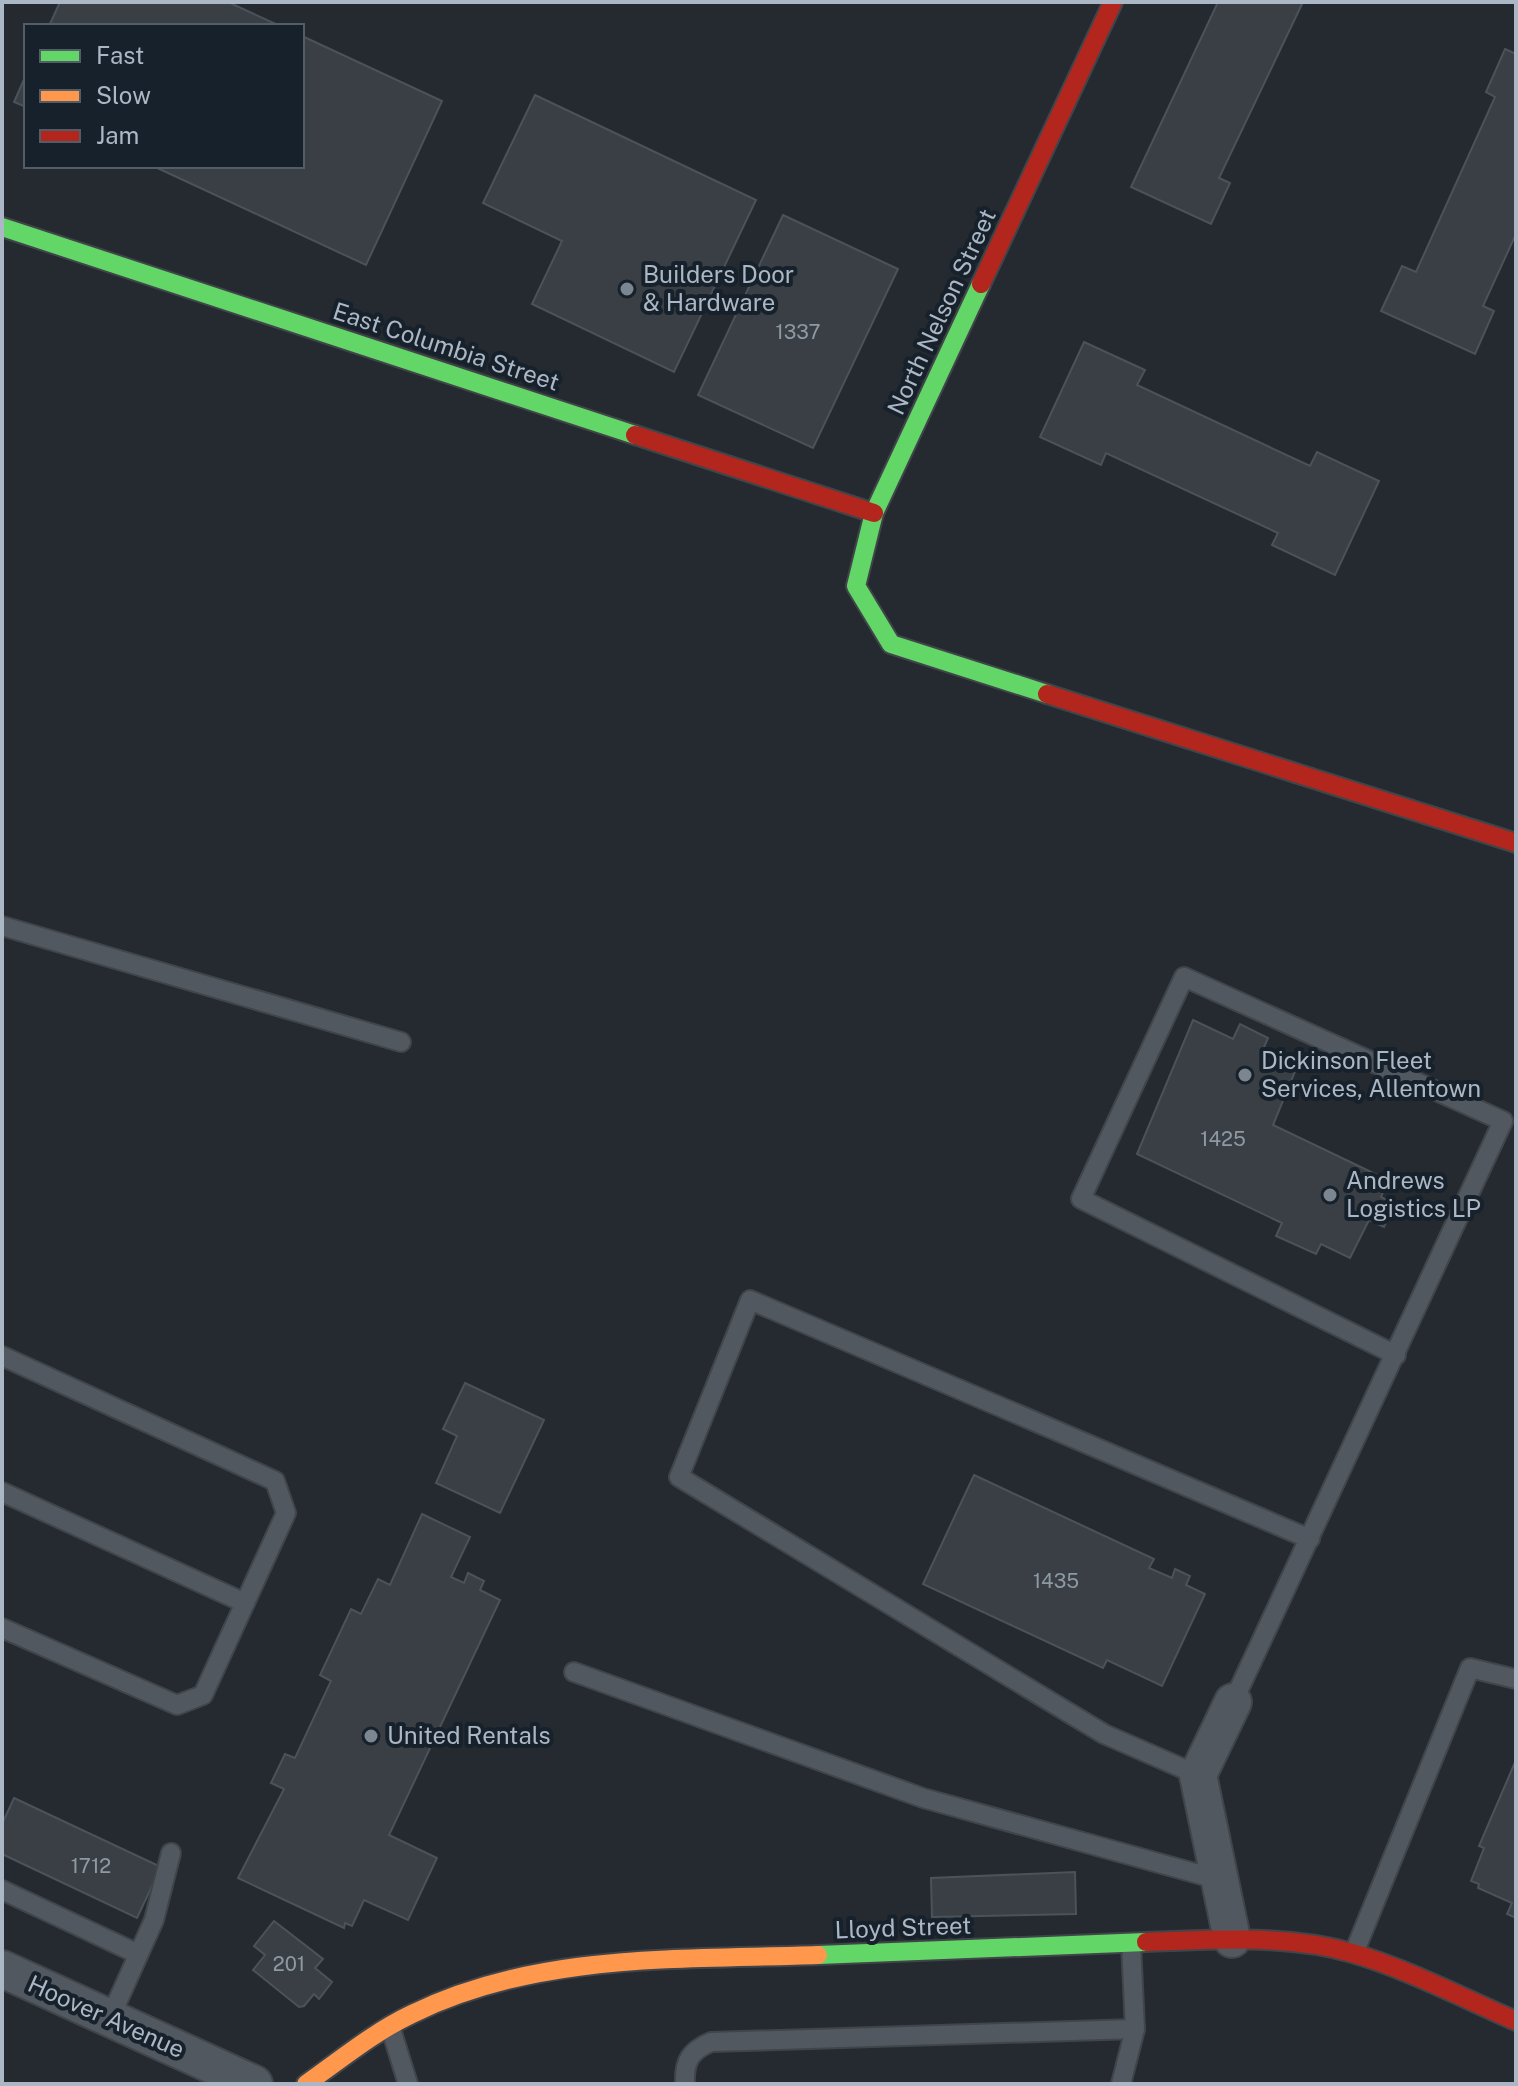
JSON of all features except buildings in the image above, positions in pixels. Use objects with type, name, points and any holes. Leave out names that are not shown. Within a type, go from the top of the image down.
[{"type":"street","name":"North Nelson Street","points":[[1113,2],[874,513],[856,586],[891,644],[1516,843]]},
{"type":"street","name":"East Columbia Street","points":[[2,227],[874,513]]},
{"type":"street","points":[[1232,1939],[1198,1775],[1233,1702]]},
{"type":"street","name":"Lloyd Street","points":[[306,2084],[390,2026],[451,1997],[494,1982],[583,1964],[1232,1939],[1311,1944],[1354,1953],[1516,2021]]},
{"type":"street","name":"Hoover Avenue","points":[[2,1969],[254,2084]]},
{"type":"lane","points":[[2,926],[401,1042]]},
{"type":"lane","points":[[1233,1702],[1510,1119],[1184,977],[1081,1199],[1396,1355]]},
{"type":"lane","points":[[1198,1775],[1104,1734],[679,1477],[750,1300],[1310,1539]]},
{"type":"lane","points":[[2,1356],[275,1481],[286,1513],[203,1695],[177,1705],[2,1628]]},
{"type":"lane","points":[[2,1492],[245,1603]]},
{"type":"lane","points":[[1354,1953],[1470,1668],[1516,1679]]},
{"type":"lane","points":[[574,1672],[923,1798],[1220,1880]]},
{"type":"lane","points":[[110,2018],[154,1920],[171,1853]]},
{"type":"lane","points":[[2,1890],[138,1954]]},
{"type":"lane","points":[[1121,2084],[1135,2029],[1131,1943]]},
{"type":"lane","points":[[390,2026],[408,2084]]},
{"type":"lane","points":[[685,2084],[688,2057],[696,2048],[711,2042],[1135,2029]]},
{"type":"traffic: fast","points":[[2,227],[635,435]]},
{"type":"traffic: fast","points":[[981,284],[874,513],[856,586],[891,644],[1047,694]]},
{"type":"traffic: fast","points":[[818,1955],[1146,1942]]},
{"type":"traffic: slow","points":[[306,2084],[398,2021],[460,1994],[509,1979],[611,1963],[818,1955]]},
{"type":"traffic: jam","points":[[981,284],[1113,2]]},
{"type":"traffic: jam","points":[[635,435],[874,513]]},
{"type":"traffic: jam","points":[[1047,694],[1516,843]]},
{"type":"traffic: jam","points":[[1146,1942],[1250,1940],[1327,1947],[1393,1967],[1516,2021]]},
{"type":"place","name":"Builders Door & Hardware","points":[[627,289]]},
{"type":"place","name":"Dickinson Fleet Services, Allentown","points":[[1245,1075]]},
{"type":"place","name":"Andrews Logistics LP","points":[[1330,1195]]},
{"type":"place","name":"United Rentals","points":[[371,1736]]}]
